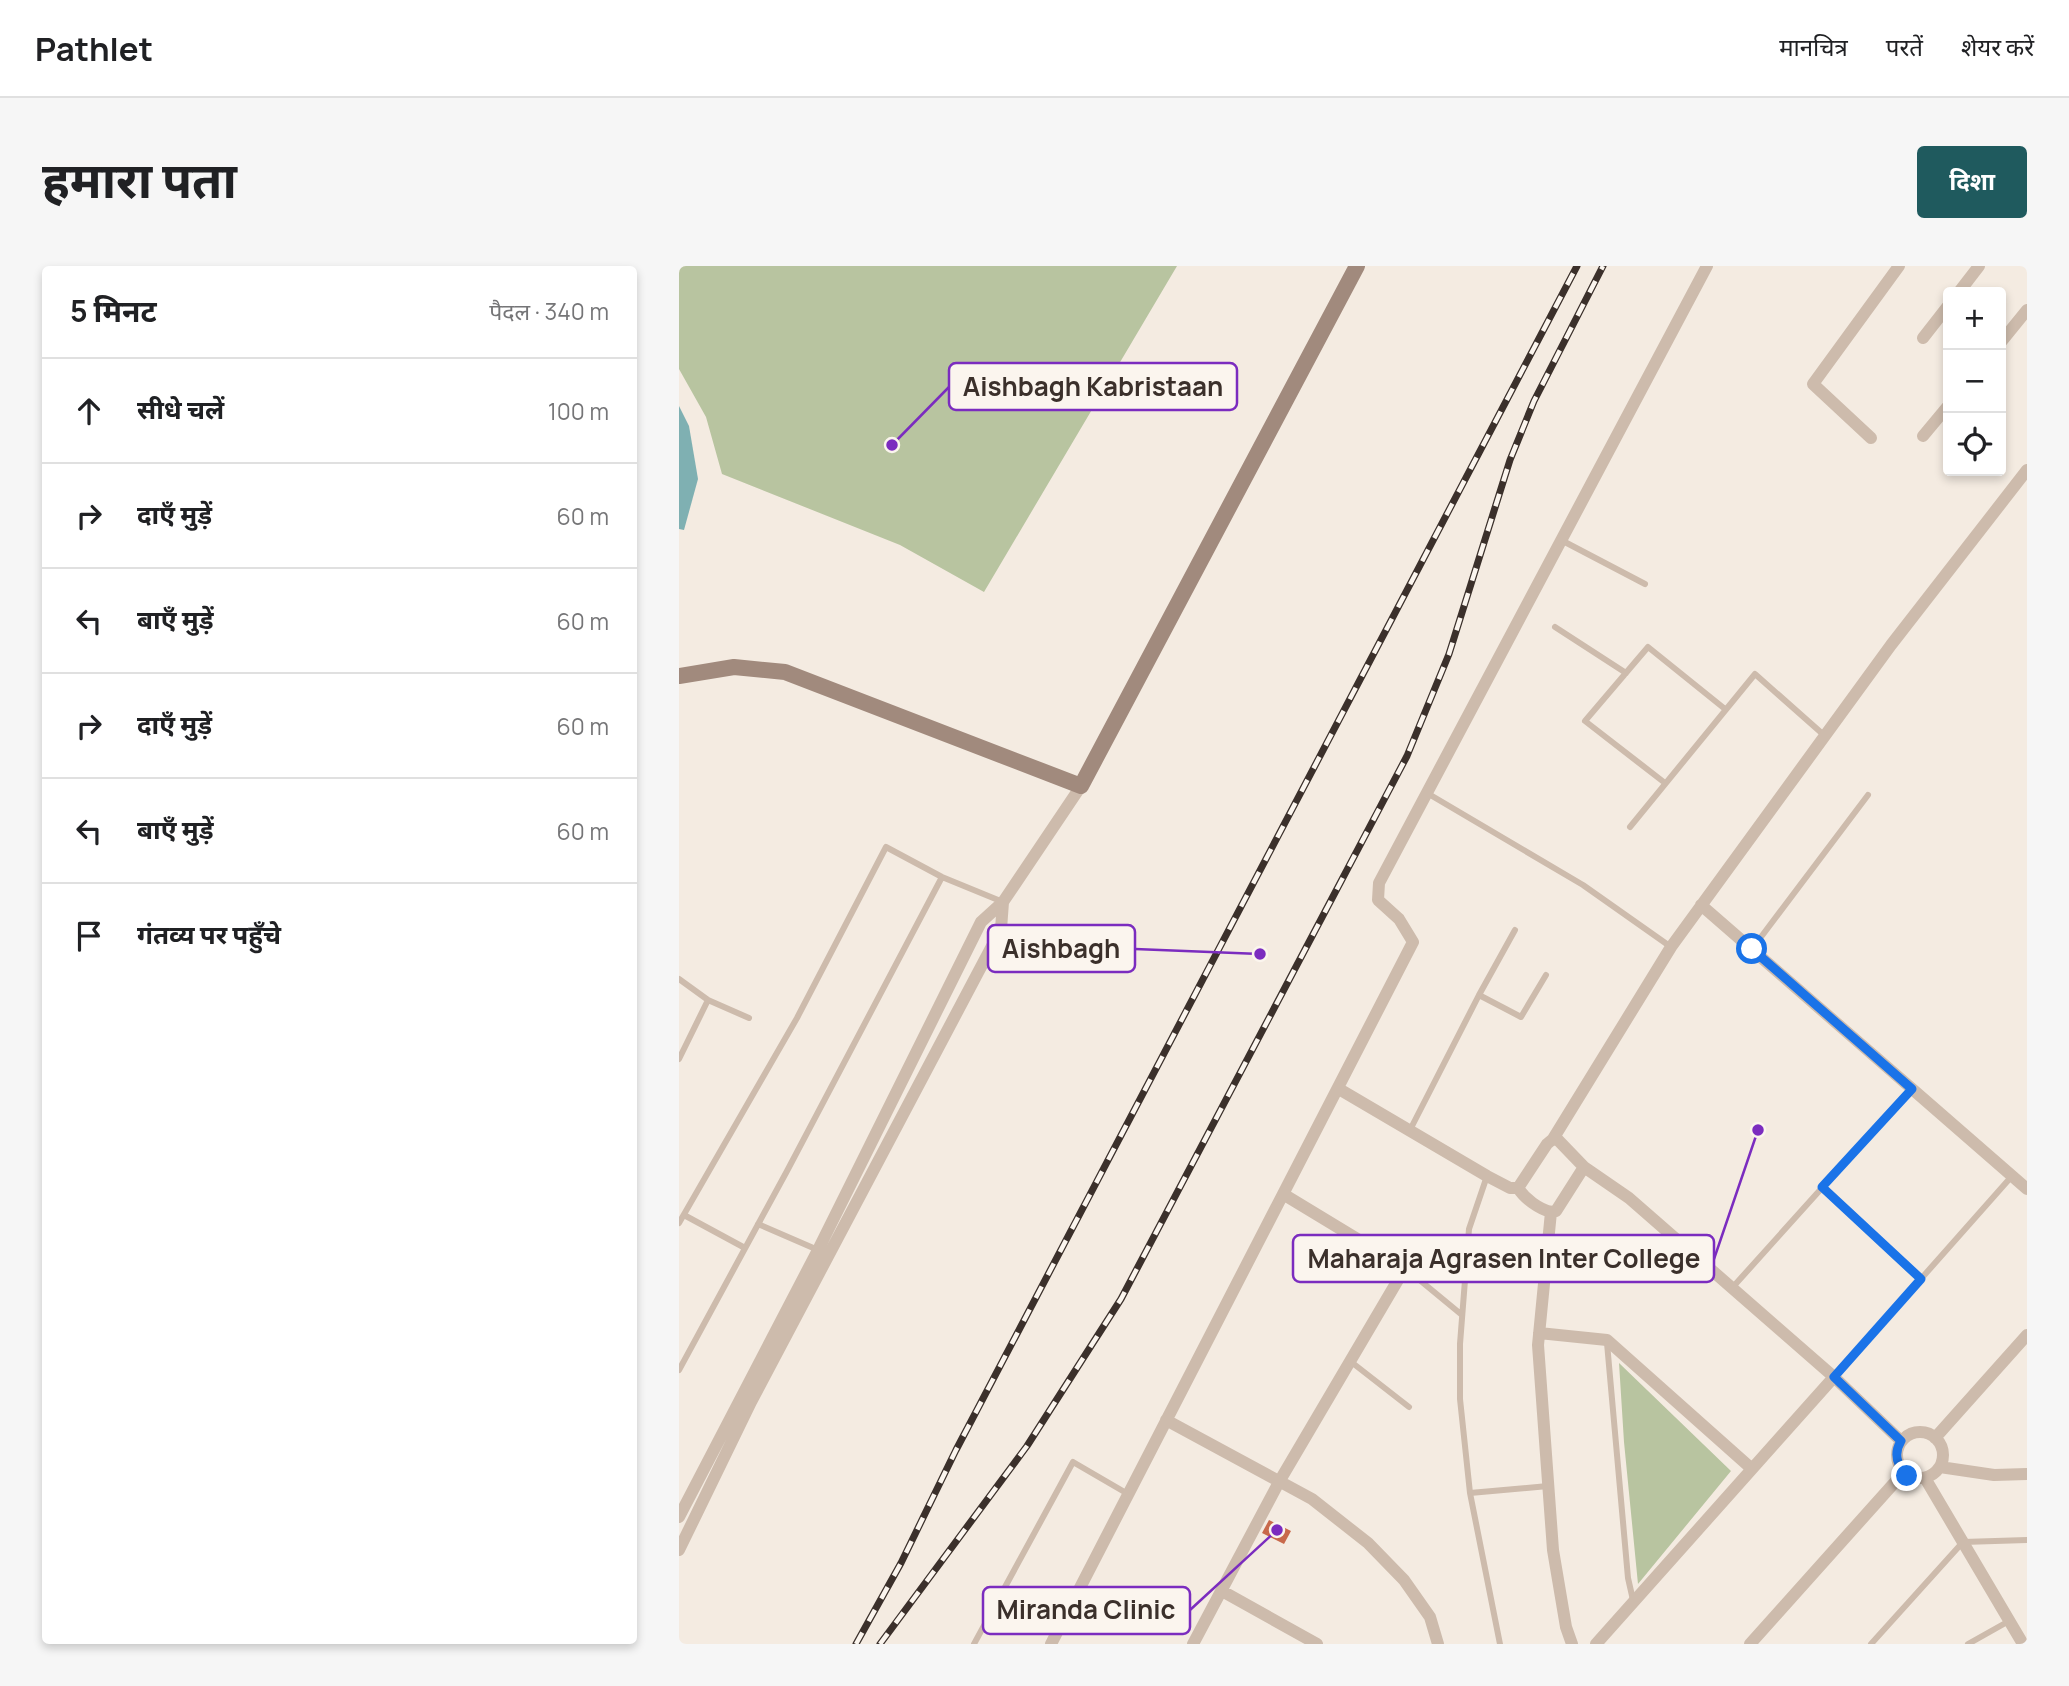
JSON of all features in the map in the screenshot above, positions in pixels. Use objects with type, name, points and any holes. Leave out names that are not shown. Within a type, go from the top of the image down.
[{"type":"street","points":[[679,1517],[818,1250],[981,922],[1003,902],[1081,786],[1357,266]]},
{"type":"street","points":[[1051,1644],[1413,942],[1399,919],[1378,900],[1379,883],[1707,266]]},
{"type":"street","points":[[1871,438],[1813,384],[1899,266]]},
{"type":"street","points":[[1963,287],[1979,266]]},
{"type":"street","points":[[2006,336],[2027,310]]},
{"type":"street","points":[[1923,338],[1943,312]]},
{"type":"street","points":[[1923,436],[1943,412]]},
{"type":"street","points":[[1518,1188],[1553,1139],[1671,947],[1891,645],[2027,470]]},
{"type":"street","points":[[679,676],[734,667],[785,672],[1081,786]]},
{"type":"street","points":[[679,1550],[751,1402],[1001,929],[1003,902]]},
{"type":"street","points":[[1701,905],[2027,1189]]},
{"type":"street","points":[[1339,1088],[1487,1177],[1510,1188],[1518,1188]]},
{"type":"street","points":[[1553,1139],[1558,1140],[1584,1167],[1629,1198],[1732,1287],[1834,1377],[1901,1441]]},
{"type":"street","points":[[1518,1188],[1523,1196],[1547,1211],[1556,1211],[1584,1167]]},
{"type":"street","points":[[1193,1644],[1279,1482],[1405,1268],[1283,1194]]},
{"type":"street","points":[[1552,1212],[1539,1333],[1553,1550],[1571,1644]]},
{"type":"street","points":[[1539,1333],[1607,1340],[1752,1469]]},
{"type":"street","points":[[1935,1438],[2027,1335]]},
{"type":"street","points":[[1596,1644],[1834,1377]]},
{"type":"street","points":[[1166,1420],[1312,1499],[1368,1543],[1404,1580],[1430,1617],[1438,1644]]},
{"type":"street","points":[[1923,1432],[1935,1438],[1942,1449],[1940,1467],[1925,1478],[1917,1479],[1904,1472],[1897,1461],[1896,1451],[1901,1441],[1913,1433],[1923,1432]]},
{"type":"street","points":[[1940,1467],[1994,1475],[2027,1474]]},
{"type":"street","points":[[1750,1644],[1904,1472]]},
{"type":"street","points":[[1925,1478],[2023,1644]]},
{"type":"street","points":[[1222,1591],[1317,1644]]},
{"type":"lane","points":[[1561,540],[1646,584]]},
{"type":"lane","points":[[1555,627],[1626,673]]},
{"type":"lane","points":[[1665,783],[1585,721],[1648,647],[1725,709]]},
{"type":"lane","points":[[1629,827],[1755,674],[1825,736]]},
{"type":"lane","points":[[1427,793],[1573,879],[1671,947]]},
{"type":"lane","points":[[1752,949],[1868,794]]},
{"type":"lane","points":[[679,1223],[797,1018],[886,847],[942,877],[1003,902]]},
{"type":"lane","points":[[679,1370],[942,877]]},
{"type":"lane","points":[[1410,1130],[1515,930]]},
{"type":"lane","points":[[1479,995],[1521,1017],[1546,975]]},
{"type":"lane","points":[[679,979],[708,1000],[749,1018]]},
{"type":"lane","points":[[679,1059],[708,1000]]},
{"type":"lane","points":[[1732,1287],[1912,1089]]},
{"type":"lane","points":[[1834,1377],[2012,1176]]},
{"type":"lane","points":[[1487,1177],[1469,1229],[1462,1315],[1460,1399],[1470,1493],[1500,1644]]},
{"type":"lane","points":[[1822,1187],[1921,1279]]},
{"type":"lane","points":[[684,1215],[745,1248]]},
{"type":"lane","points":[[758,1224],[818,1250]]},
{"type":"lane","points":[[1405,1268],[1462,1315]]},
{"type":"lane","points":[[1607,1340],[1627,1578],[1634,1602]]},
{"type":"lane","points":[[1350,1361],[1409,1407]]},
{"type":"lane","points":[[974,1644],[1073,1462],[1128,1494]]},
{"type":"lane","points":[[1470,1493],[1548,1486]]},
{"type":"lane","points":[[1871,1644],[1962,1542],[2027,1539]]},
{"type":"lane","points":[[1968,1644],[2009,1621]]},
{"type":"green space","points":[[679,266],[1177,266],[984,592],[900,545],[722,474],[706,417],[679,369]]},
{"type":"green space","points":[[1619,1363],[1731,1471],[1638,1584],[1624,1442]]},
{"type":"water","points":[[679,406],[689,426],[698,479],[684,530],[679,529]]},
{"type":"building","points":[[1269,1520],[1291,1531],[1284,1544],[1262,1533]]},
{"type":"railway","points":[[856,1644],[901,1563],[956,1450],[1577,266]]},
{"type":"railway","points":[[880,1644],[1027,1446],[1121,1299],[1407,756],[1449,654],[1510,460],[1534,401],[1603,266]]},
{"type":"place","name":"Aishbagh Kabristaan","points":[[892,445]]},
{"type":"place","name":"Aishbagh","points":[[1260,954]]},
{"type":"place","name":"Maharaja Agrasen Inter College","points":[[1758,1130]]},
{"type":"place","name":"Miranda Clinic","points":[[1277,1530]]},
{"type":"route","points":[[1752,949],[1912,1089],[1822,1187],[1921,1279],[1834,1377],[1901,1441],[1896,1451],[1897,1461],[1907,1476]]}]
